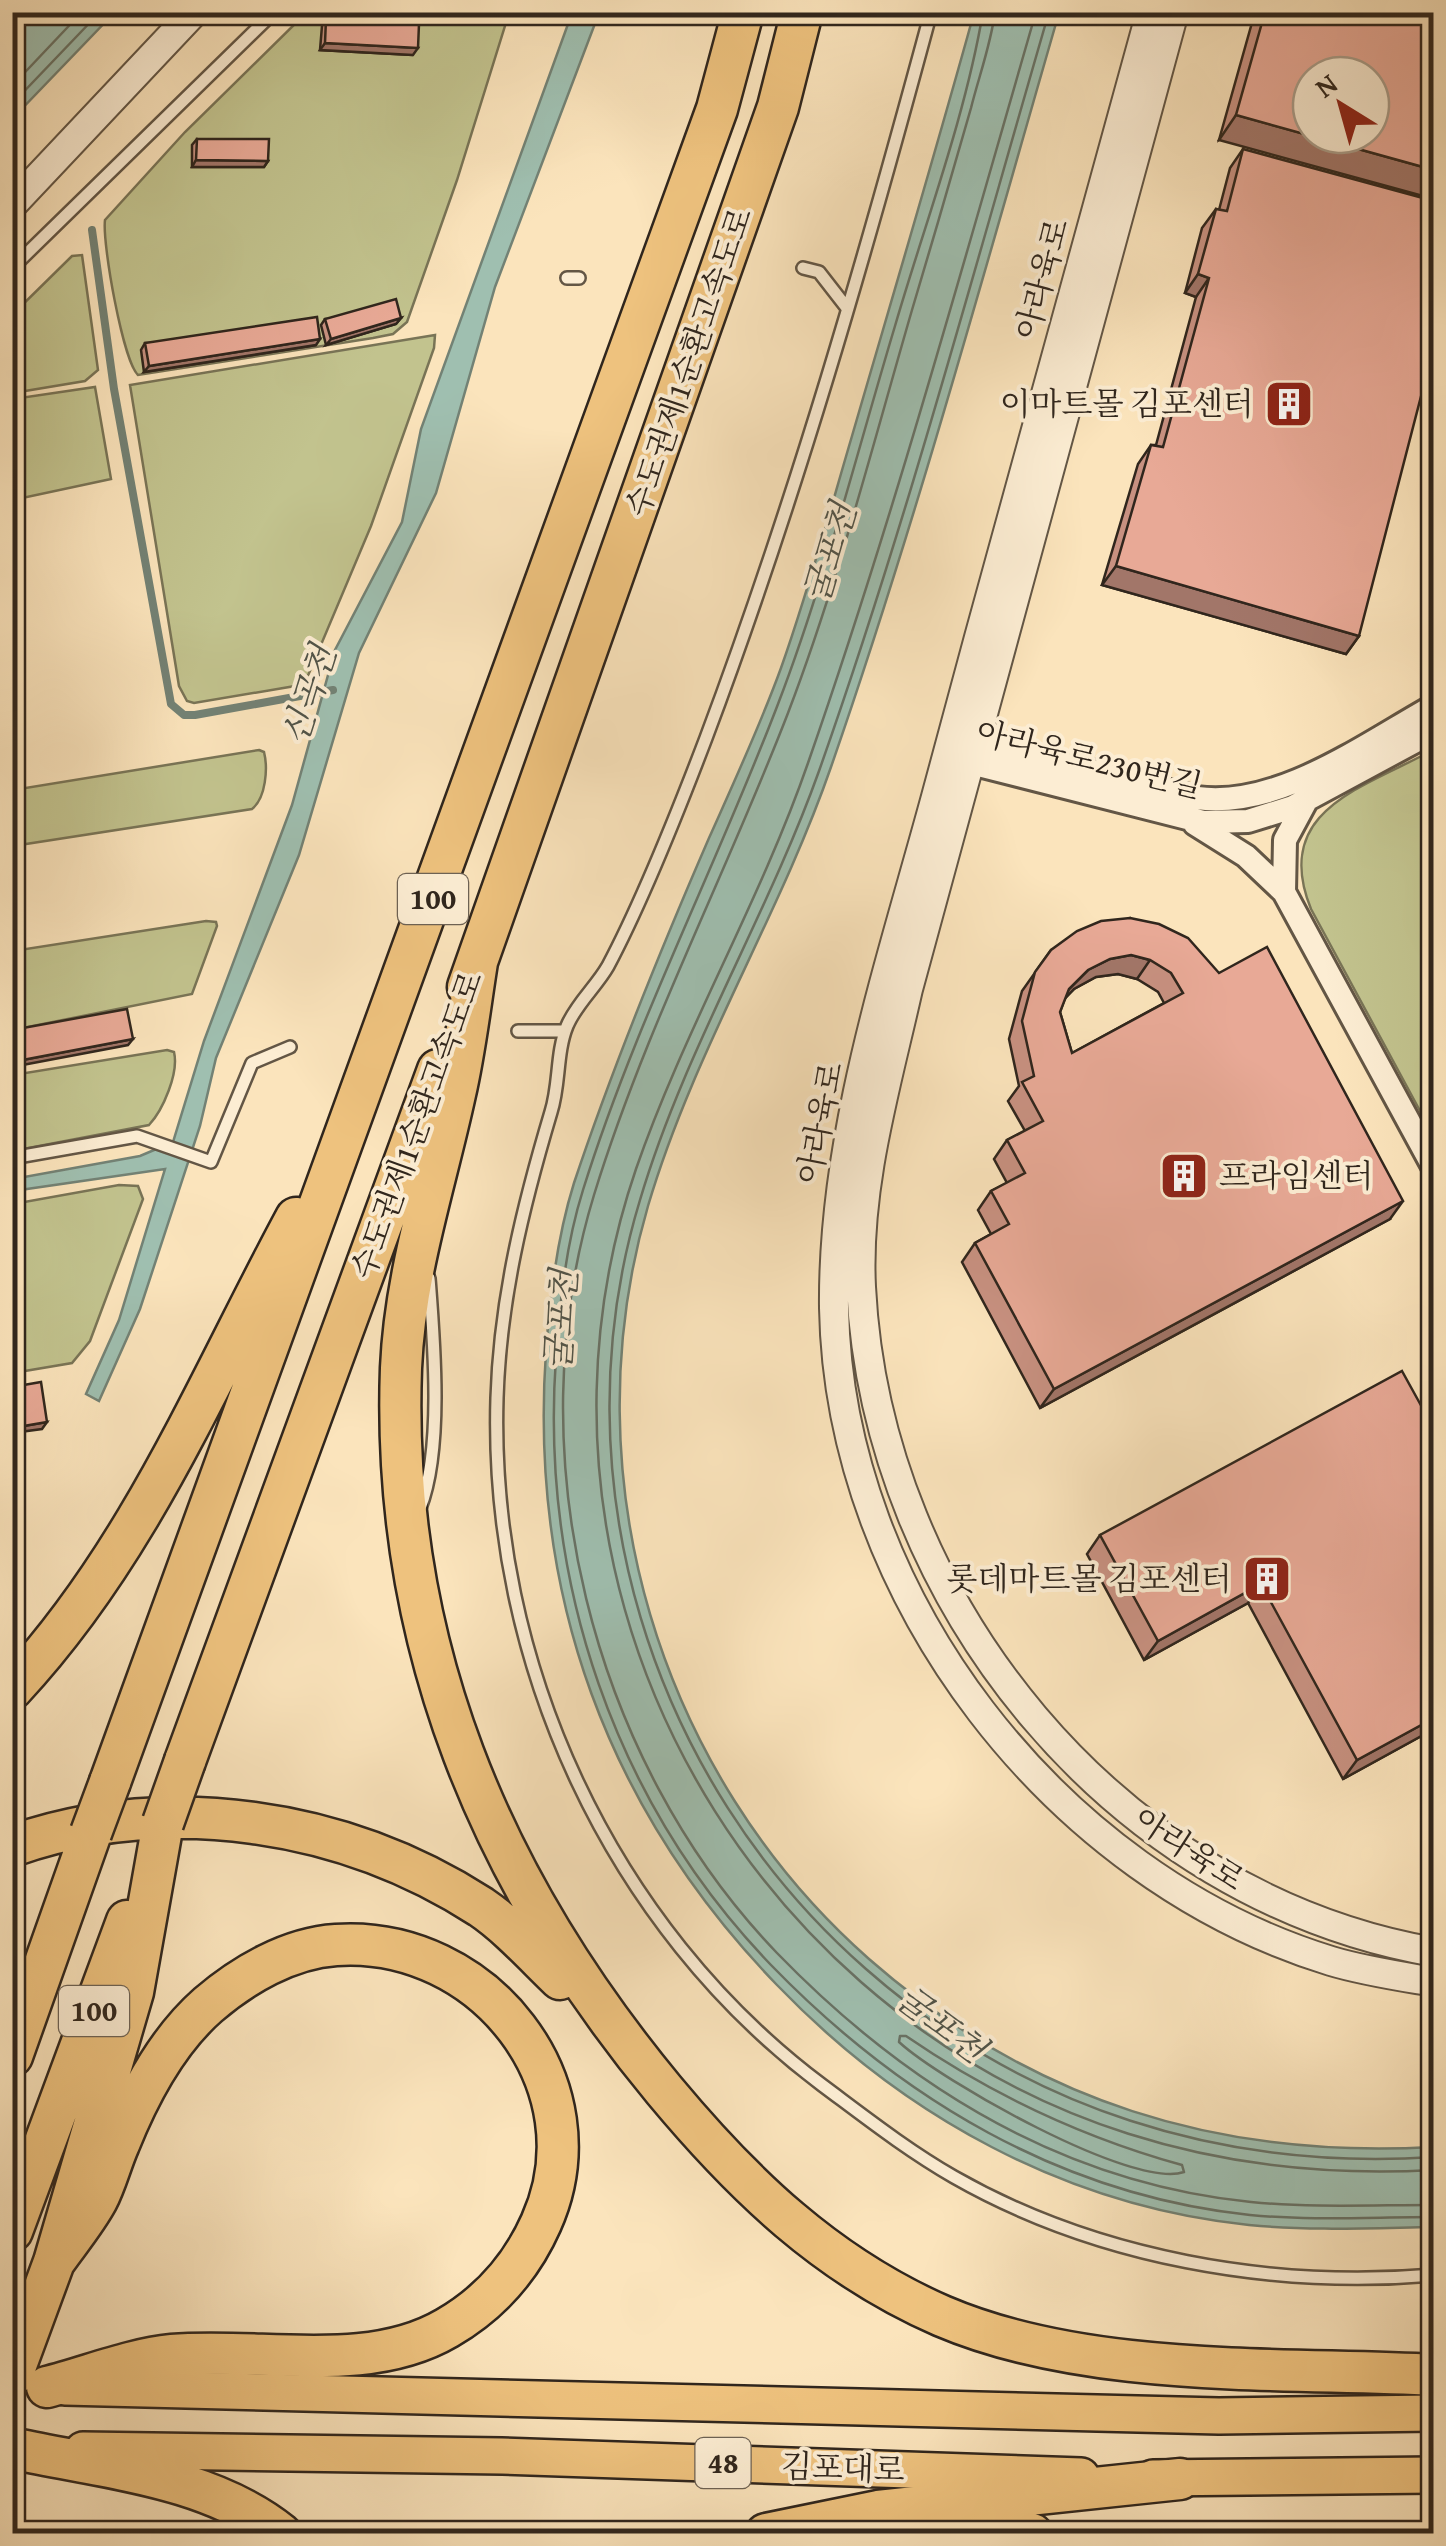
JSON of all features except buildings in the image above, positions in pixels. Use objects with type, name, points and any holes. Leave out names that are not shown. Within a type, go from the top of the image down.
[{"type":"highway","name":"수도권제1순환고속도로","points":[[12,2056],[717,109],[743,12]]},
{"type":"highway","name":"수도권제1순환고속도로","points":[[18,2215],[477,962],[778,107],[802,12]]},
{"type":"highway","points":[[477,962],[455,1095],[424,1209],[402,1364],[400,1453],[408,1540],[424,1632],[450,1724],[486,1816],[546,1929],[627,2045]]},
{"type":"highway","points":[[12,1689],[88,1596],[164,1480],[234,1334],[364,1092]]},
{"type":"highway","points":[[12,1846],[54,1831],[145,1816],[218,1819],[288,1828],[361,1848],[417,1871],[484,1909],[627,2045],[738,2174],[782,2216],[874,2282],[946,2317],[1049,2348],[1165,2362],[1434,2375]]},
{"type":"highway","points":[[85,2199],[133,1992],[163,1823]]},
{"type":"highway","points":[[336,1945],[386,1948],[423,1957],[470,1981],[501,2007],[532,2044],[548,2078],[558,2117],[551,2200],[510,2278],[445,2330],[398,2348],[337,2354],[169,2356],[24,2383],[54,2262],[85,2199],[164,2056],[206,2006],[248,1975],[286,1956],[336,1945]]},
{"type":"highway","points":[[14,2449],[157,2479],[231,2501],[280,2534]]},
{"type":"highway","points":[[766,2534],[878,2511],[1180,2479]]},
{"type":"highway","points":[[878,2511],[1032,2534]]},
{"type":"main road","name":"김포대로","points":[[24,2383],[1219,2416],[1434,2413]]},
{"type":"main road","points":[[1219,2416],[1383,2390],[1434,2388]]},
{"type":"main road","name":"김포대로","points":[[14,2449],[502,2456],[1180,2479],[1434,2475]]},
{"type":"street","points":[[12,204],[194,12]]},
{"type":"street","name":"아라육로","points":[[1151,12],[961,749],[874,1140],[863,1212],[861,1283],[868,1355],[879,1418],[900,1488],[938,1571],[994,1666],[1048,1736],[1100,1787],[1184,1853],[1253,1892],[1323,1922],[1434,1952]]},
{"type":"street","name":"아라육로","points":[[1174,12],[961,749],[874,1028],[852,1123],[835,1244],[840,1371],[868,1498],[924,1621],[971,1698],[1024,1762],[1098,1832],[1177,1888],[1266,1935],[1331,1961],[1434,1982]]},
{"type":"street","name":"아라육로230번길","points":[[961,749],[1197,798],[1237,801],[1280,788],[1434,706]]},
{"type":"street","name":"아라육로230번길","points":[[961,749],[1184,818],[1248,821],[1306,800],[1434,731]]},
{"type":"street","points":[[1284,892],[1285,840],[1306,800]]},
{"type":"street","points":[[1184,818],[1246,856],[1284,892],[1434,1168]]},
{"type":"lane","points":[[12,268],[274,12]]},
{"type":"lane","points":[[931,12],[848,308],[706,736],[614,954],[564,1031],[556,1096],[512,1260],[497,1390],[499,1490],[516,1598],[548,1713],[592,1812],[642,1898],[702,1972],[787,2057],[890,2136],[974,2188],[1074,2230],[1233,2270],[1330,2279],[1434,2275]]},
{"type":"lane","points":[[803,268],[819,272],[848,308]]},
{"type":"lane","points":[[518,1031],[564,1031]]},
{"type":"lane","points":[[12,1158],[126,1136],[150,1138],[211,1162],[252,1063],[290,1047]]},
{"type":"green space","points":[[306,13],[509,13],[407,322],[393,334],[373,338],[138,375],[126,348],[115,301],[105,220],[185,132]]},
{"type":"green space","points":[[82,255],[98,370],[85,381],[13,393],[13,314],[72,256]]},
{"type":"green space","points":[[435,335],[434,348],[371,526],[307,678],[295,686],[187,701],[179,686],[130,385]]},
{"type":"green space","points":[[95,387],[111,479],[13,500],[13,399]]},
{"type":"green space","points":[[1433,750],[1433,1135],[1311,909],[1302,875],[1303,848],[1314,825],[1331,807],[1353,791]]},
{"type":"green space","points":[[264,752],[265,782],[252,809],[13,846],[13,790]]},
{"type":"green space","points":[[216,922],[217,926],[192,994],[13,1030],[13,951]]},
{"type":"green space","points":[[174,1052],[172,1080],[149,1125],[13,1151],[13,1075]]},
{"type":"green space","points":[[119,1185],[138,1186],[143,1199],[90,1341],[72,1363],[13,1373],[13,1204]]},
{"type":"water","points":[[12,13],[114,13],[13,118]]},
{"type":"water","points":[[572,13],[599,13],[495,287],[436,493],[359,653],[299,855],[216,1058],[200,1126],[140,1309],[99,1401],[86,1394],[119,1320],[165,1169],[13,1191],[13,1179],[140,1156],[173,1142],[204,1041],[292,805],[335,650],[402,522],[421,429]]},
{"type":"water","name":"굴포천","points":[[974,13],[1059,13],[922,486],[831,767],[787,877],[688,1094],[648,1206],[626,1308],[620,1412],[628,1514],[650,1614],[686,1711],[735,1801],[796,1885],[869,1959],[931,2009],[996,2050],[1063,2084],[1132,2111],[1204,2130],[1278,2143],[1354,2148],[1433,2147],[1433,2227],[1318,2229],[1249,2225],[1181,2215],[1116,2198],[1052,2175],[992,2147],[878,2075],[777,1985],[718,1917],[667,1846],[625,1771],[591,1694],[567,1612],[551,1528],[544,1441],[550,1308],[568,1203],[638,1009],[756,733],[791,639]]},
{"type":"waterway","name":"신곡천","points":[[92,230],[114,389],[171,704],[184,715],[195,715],[333,690]]},
{"type":"place","name":"이마트몰 김포센터","points":[[1289,404]]},
{"type":"place","name":"프라임센터","points":[[1184,1176]]},
{"type":"place","name":"롯데마트몰 김포센터","points":[[1267,1579]]}]
